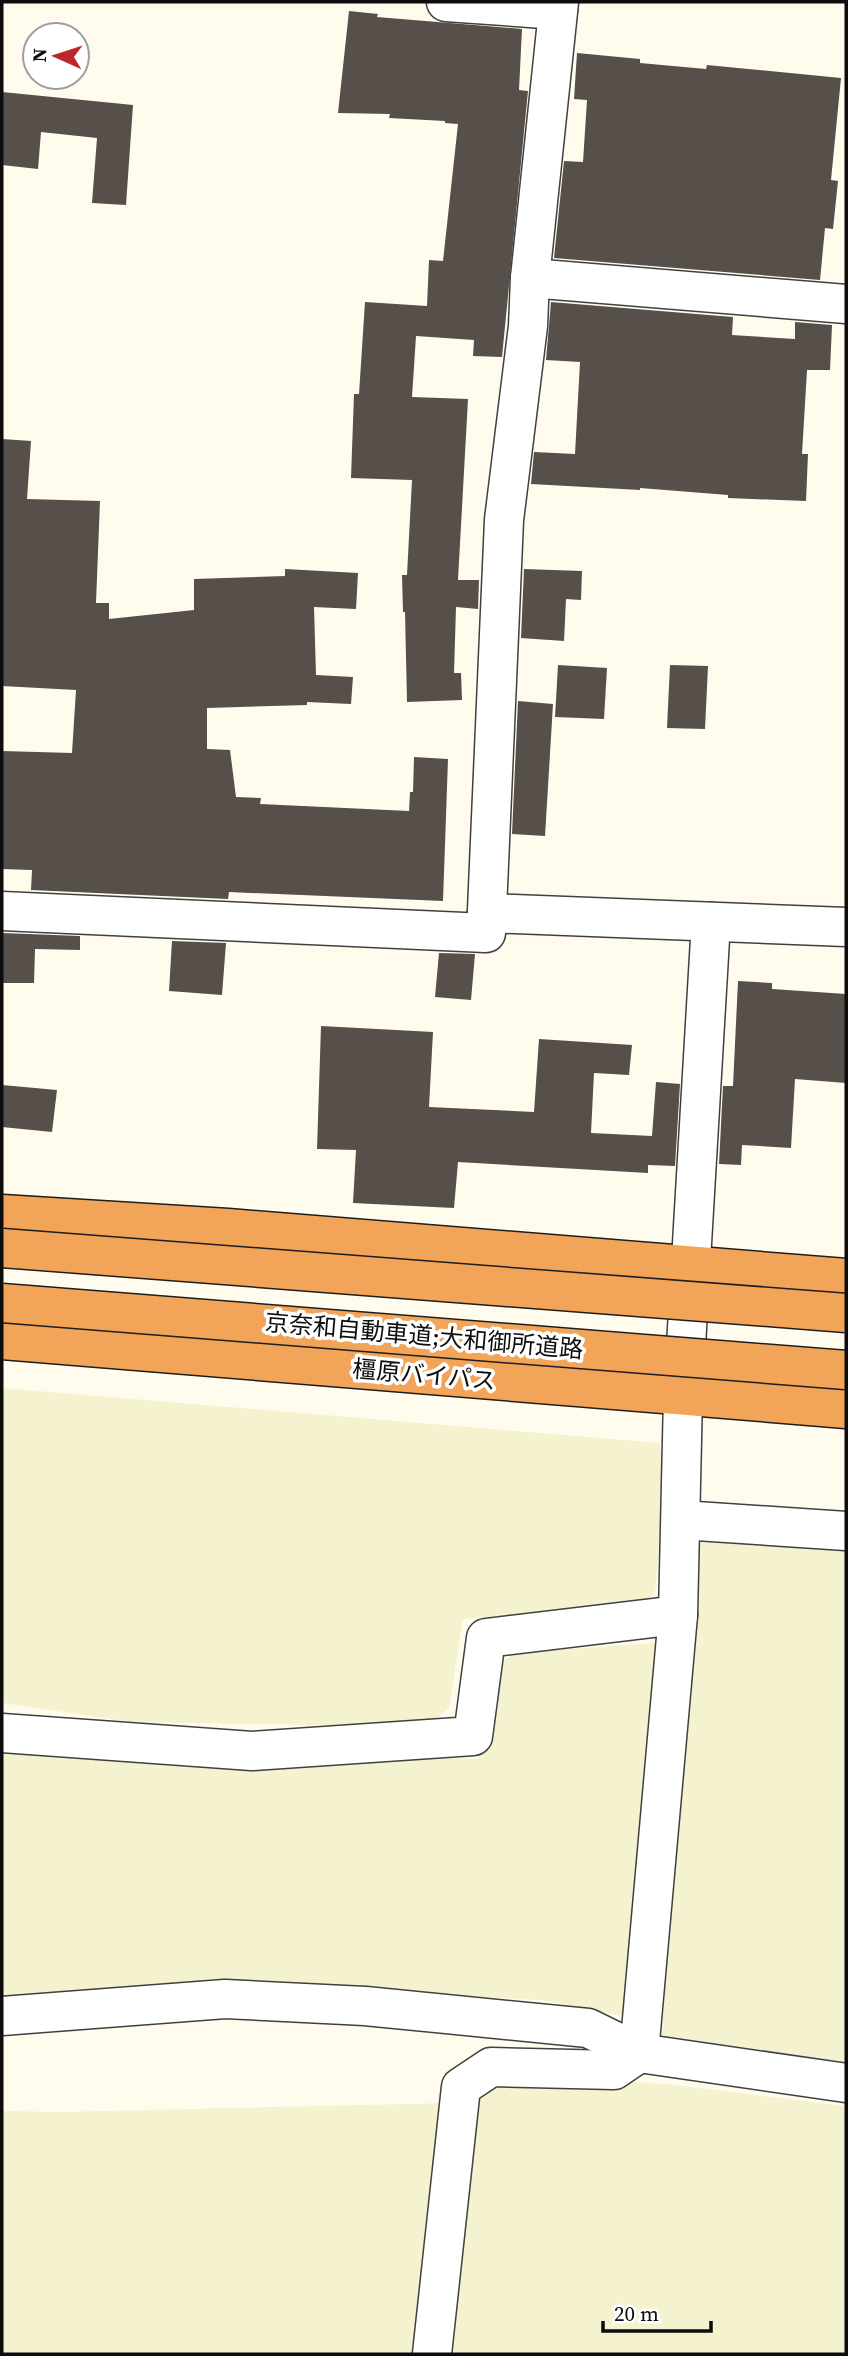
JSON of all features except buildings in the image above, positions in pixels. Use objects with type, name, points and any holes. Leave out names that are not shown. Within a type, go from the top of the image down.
[{"type":"highway","points":[[2,1214],[228,1228],[846,1278]]},
{"type":"highway","points":[[2,1248],[846,1313]]},
{"type":"highway","name":"京奈和自動車道;大和御所道路","points":[[2,1303],[846,1370]]},
{"type":"highway","name":"橿原バイパス","points":[[2,1340],[846,1409]]},
{"type":"street","points":[[2,911],[486,933],[504,520],[528,326],[530,278],[559,6],[446,2]]},
{"type":"street","points":[[530,278],[846,304]]},
{"type":"street","points":[[487,913],[846,927]]},
{"type":"street","points":[[639,2053],[678,1615],[683,1396],[711,922]]},
{"type":"street","points":[[681,1520],[846,1531]]},
{"type":"street","points":[[2,1733],[252,1751],[473,1736],[486,1638],[678,1615]]},
{"type":"street","points":[[2,2016],[225,1999],[365,2006],[588,2028],[639,2053],[846,2083]]},
{"type":"street","points":[[432,2354],[461,2087],[491,2067],[614,2070],[639,2053]]},
{"type":"shaded area","points":[[2,1388],[660,1443],[663,1497],[655,1593],[642,1605],[463,1619],[449,1708],[427,1727],[132,1722],[2,1703]]},
{"type":"shaded area","points":[[709,1534],[846,1545],[846,2079],[661,2048],[695,1545]]},
{"type":"shaded area","points":[[664,1642],[638,2019],[541,2000],[224,1985],[2,2006],[2,1730],[154,1752],[478,1759],[496,1664],[517,1653]]},
{"type":"shaded area","points":[[498,2075],[667,2084],[846,2106],[846,2354],[437,2354],[464,2102]]},
{"type":"shaded area","points":[[450,2103],[421,2354],[2,2354],[2,2111]]}]
